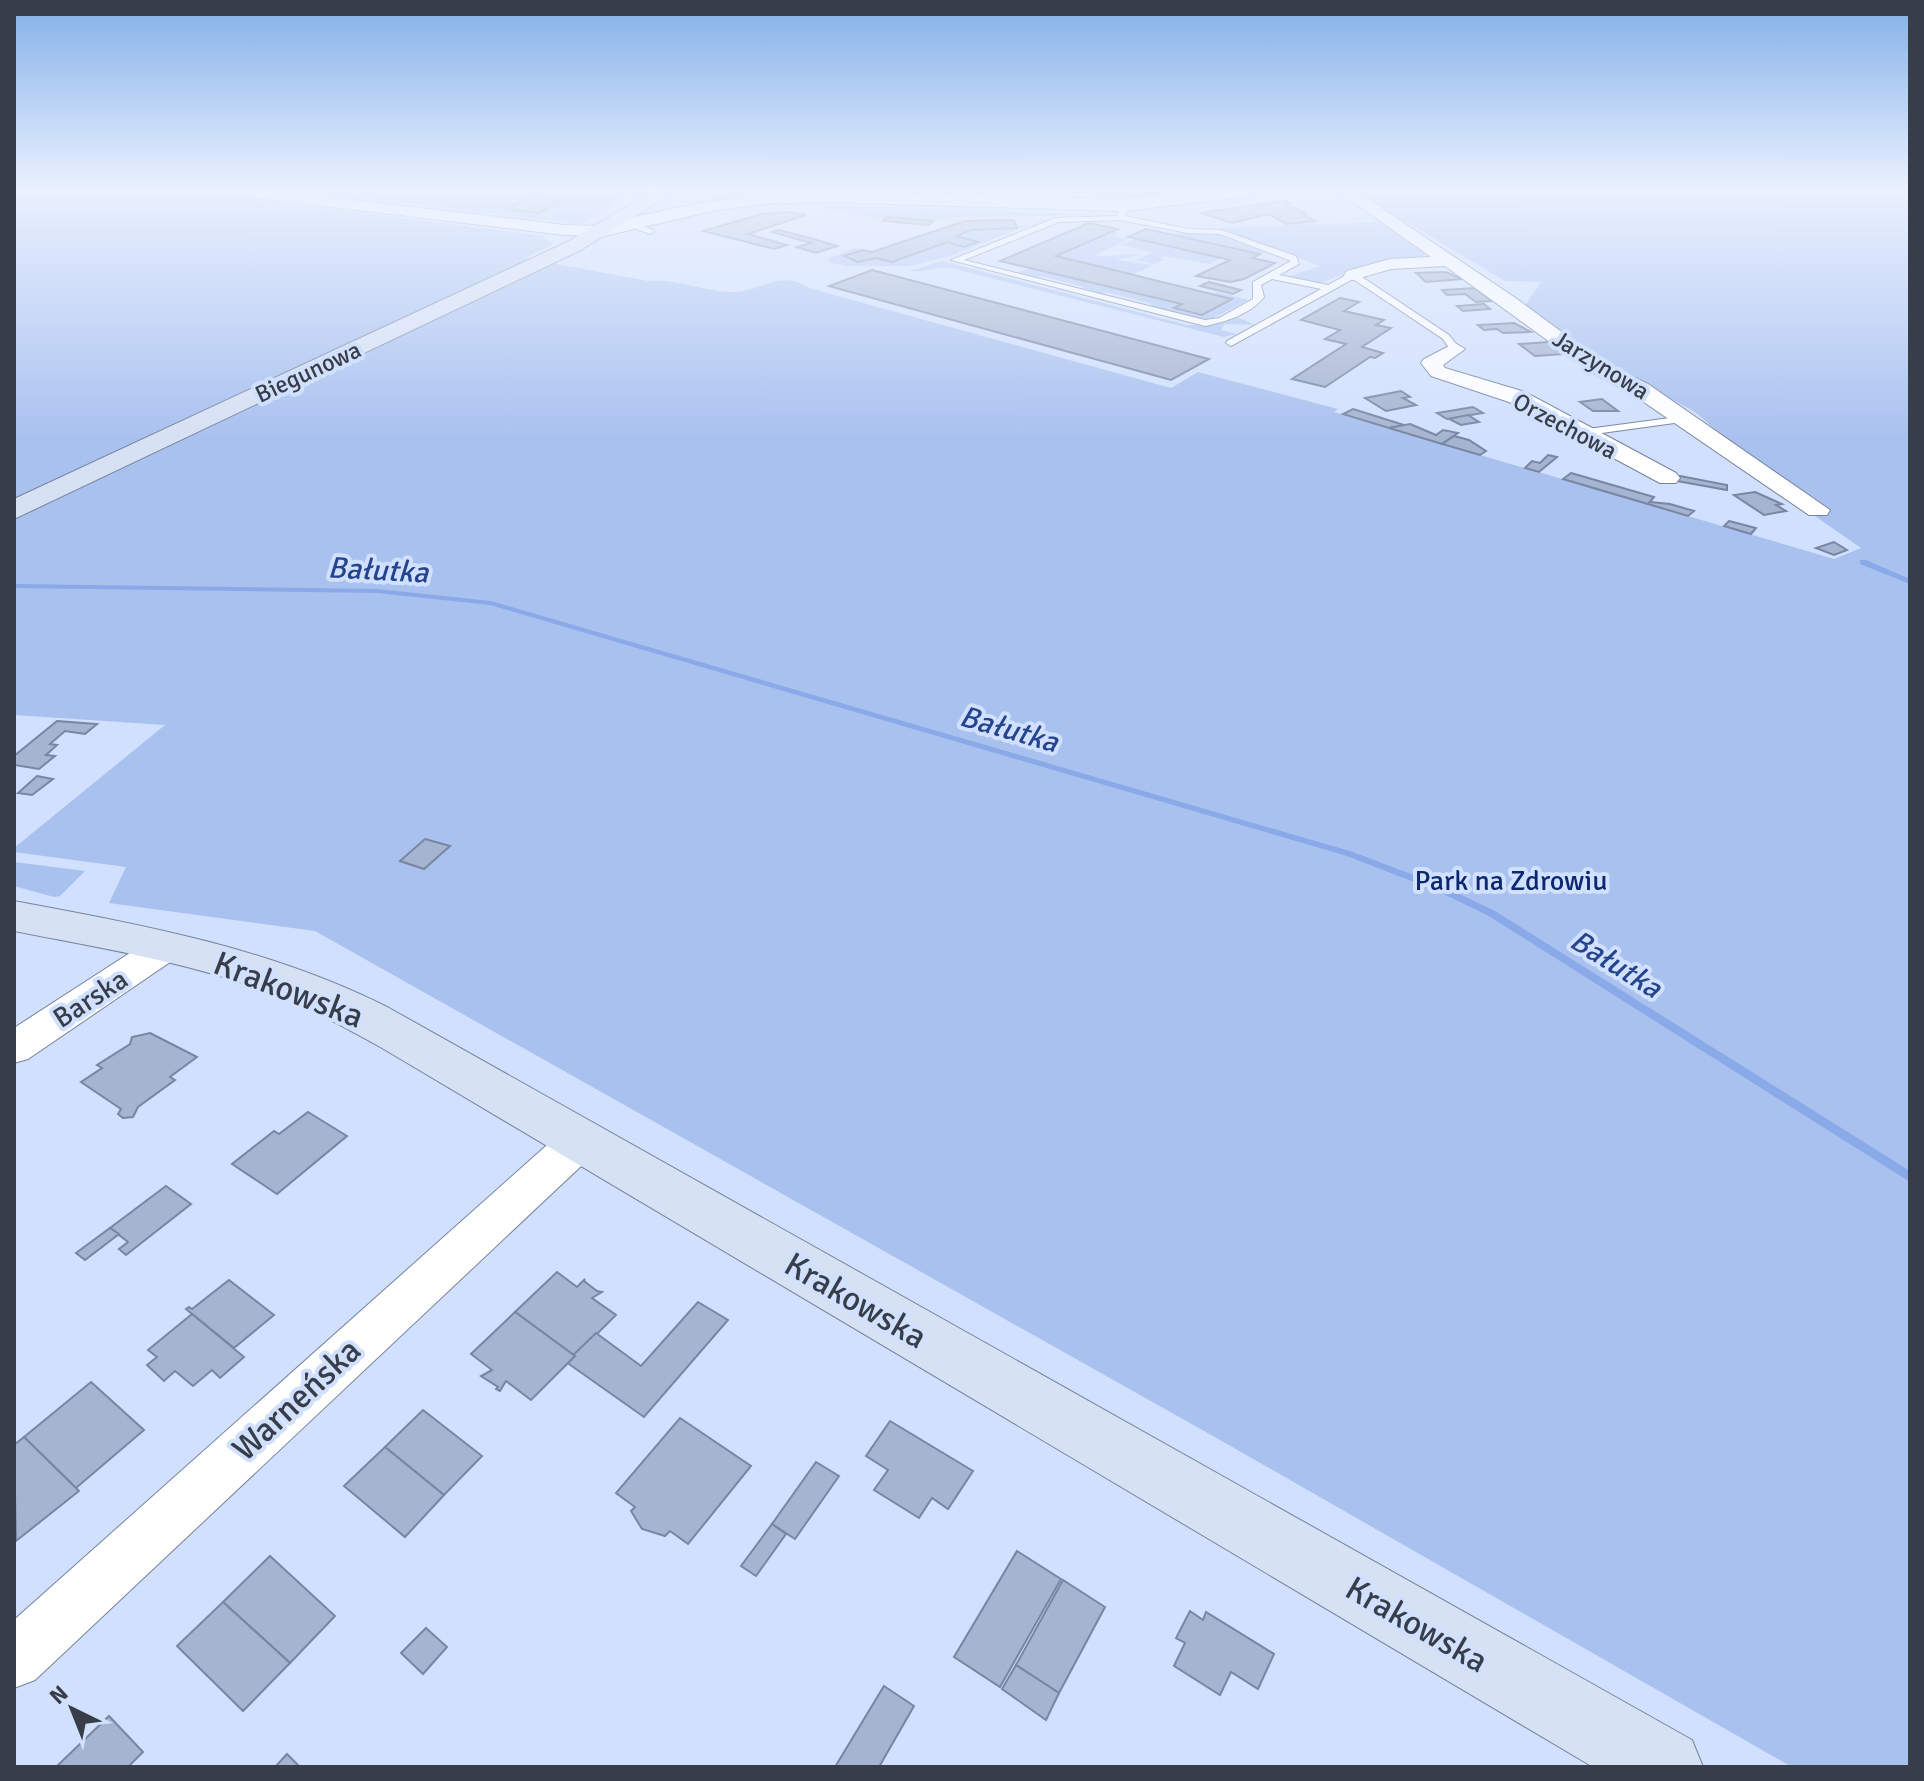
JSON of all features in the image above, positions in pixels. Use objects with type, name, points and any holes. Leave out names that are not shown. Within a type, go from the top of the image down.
[{"type":"main road","name":"Biegunowa","points":[[14,510],[516,274]]},
{"type":"main road","name":"Krakowska","points":[[14,916],[166,947],[268,974],[332,1000],[399,1035],[1665,1767]]},
{"type":"street","name":"Jarzynowa","points":[[1467,274],[1598,368],[1640,389],[1818,510]]},
{"type":"street","name":"Orzechowa","points":[[1455,349],[1431,363],[1438,372],[1517,397],[1668,478]]},
{"type":"street","name":"Barska","points":[[14,1048],[166,947]]},
{"type":"street","name":"Warneńska","points":[[14,1659],[580,1141]]},
{"type":"lane","points":[[1010,274],[1199,323],[1222,320],[1259,297]]},
{"type":"lane","points":[[1259,297],[1256,284],[1274,274]]},
{"type":"lane","points":[[1231,343],[1353,275]]},
{"type":"lane","name":"Orzechowa","points":[[1353,275],[1446,337],[1455,349]]},
{"type":"lane","points":[[1271,276],[1327,288]]},
{"type":"lane","points":[[1248,295],[1259,297]]},
{"type":"lane","points":[[1580,433],[1685,419]]},
{"type":"green space","name":"Park na Zdrowiu","points":[[14,274],[611,274],[730,292],[789,280],[1171,388],[1198,372],[1338,409],[1334,412],[1834,559],[1861,548],[1812,514],[1823,506],[1815,498],[1742,453],[1695,412],[1614,368],[1524,307],[1541,282],[1505,281],[1493,274],[1910,274],[1910,1767],[1792,1767],[1220,1440],[315,931],[109,903],[126,867],[14,852],[14,848],[165,725],[14,715]]},
{"type":"green space","points":[[975,274],[992,274],[1187,325],[1213,325],[1237,317],[1255,325],[1224,324],[1221,330],[1237,334],[1224,337]]},
{"type":"green space","points":[[1012,274],[1058,274],[1182,304],[1175,308],[1202,315],[1231,300],[1212,295],[1217,292],[1249,300],[1209,320],[1146,308],[1153,304],[1106,292],[1098,296],[1078,291],[1084,287],[1041,276],[1033,280]]},
{"type":"green space","points":[[1296,274],[1343,274],[1321,283],[1287,277]]},
{"type":"green space","points":[[14,862],[85,871],[60,896],[54,897],[14,886]]},
{"type":"building","points":[[861,274],[888,274],[1209,359],[1171,380],[829,286]]},
{"type":"building","points":[[1056,274],[1130,274],[1232,299],[1202,315],[1174,308],[1182,304]]},
{"type":"building","points":[[1200,274],[1253,274],[1231,282],[1196,276]]},
{"type":"building","points":[[1417,274],[1451,274],[1462,279],[1426,282]]},
{"type":"building","points":[[1209,282],[1241,290],[1233,294],[1200,286]]},
{"type":"building","points":[[1475,288],[1492,301],[1476,302],[1465,294],[1447,295],[1442,290]]},
{"type":"building","points":[[1340,298],[1359,302],[1344,311],[1384,320],[1376,325],[1391,328],[1362,347],[1383,353],[1375,358],[1370,357],[1325,387],[1292,379],[1346,344],[1325,339],[1340,330],[1301,320]]},
{"type":"building","points":[[1484,304],[1490,309],[1463,311],[1457,306]]},
{"type":"building","points":[[1514,323],[1531,332],[1503,333],[1497,329],[1484,330],[1478,325]]},
{"type":"building","points":[[1548,342],[1565,354],[1535,356],[1519,344]]},
{"type":"building","points":[[1401,391],[1410,397],[1403,398],[1416,405],[1386,411],[1365,398]]},
{"type":"building","points":[[1602,399],[1618,411],[1593,411],[1580,402]]},
{"type":"building","points":[[1473,407],[1483,413],[1447,419],[1437,413]]},
{"type":"building","points":[[1353,409],[1404,425],[1389,428],[1343,414]]},
{"type":"building","points":[[1468,415],[1479,422],[1461,425],[1449,419]]},
{"type":"building","points":[[1410,424],[1436,435],[1443,430],[1458,433],[1442,444],[1389,428]]},
{"type":"building","points":[[1454,436],[1469,440],[1486,451],[1480,455],[1442,444]]},
{"type":"building","points":[[1548,455],[1557,457],[1539,472],[1525,468],[1532,461],[1540,463]]},
{"type":"building","points":[[1571,473],[1654,497],[1648,504],[1563,479]]},
{"type":"building","points":[[1680,476],[1727,485],[1727,490],[1677,481]]},
{"type":"building","points":[[1755,492],[1782,504],[1776,505],[1786,511],[1764,515],[1734,495]]},
{"type":"building","points":[[1648,504],[1694,511],[1688,516]]},
{"type":"building","points":[[1729,521],[1756,528],[1751,534],[1724,526]]},
{"type":"building","points":[[1834,542],[1847,550],[1834,555],[1816,548]]},
{"type":"building","points":[[57,721],[97,724],[85,734],[65,731],[50,744],[57,745],[46,755],[55,756],[39,769],[14,765],[14,756]]},
{"type":"building","points":[[37,776],[53,779],[32,795],[18,793]]},
{"type":"building","points":[[425,839],[450,846],[424,869],[400,861]]},
{"type":"building","points":[[150,1033],[197,1057],[170,1077],[175,1080],[138,1107],[133,1117],[123,1118],[118,1114],[121,1109],[81,1082],[102,1068],[97,1065],[130,1044],[132,1037]]},
{"type":"building","points":[[308,1112],[347,1136],[277,1194],[232,1164],[274,1131],[279,1134]]},
{"type":"building","points":[[166,1186],[191,1204],[126,1255],[119,1249],[128,1242],[110,1228]]},
{"type":"building","points":[[110,1228],[119,1234],[85,1260],[76,1253]]},
{"type":"building","points":[[557,1272],[577,1287],[585,1279],[602,1292],[592,1298],[616,1315],[575,1356],[515,1312]]},
{"type":"building","points":[[229,1280],[274,1315],[234,1348],[186,1309],[192,1309]]},
{"type":"building","points":[[698,1302],[728,1320],[644,1417],[566,1362],[596,1333],[641,1366]]},
{"type":"building","points":[[515,1312],[575,1356],[531,1400],[506,1381],[500,1391],[496,1389],[498,1387],[481,1376],[492,1370],[471,1354]]},
{"type":"building","points":[[192,1314],[244,1357],[220,1378],[212,1370],[193,1386],[175,1371],[164,1381],[147,1365],[157,1357],[148,1350]]},
{"type":"building","points":[[91,1382],[144,1430],[76,1488],[24,1437]]},
{"type":"building","points":[[423,1410],[482,1456],[444,1495],[385,1447]]},
{"type":"building","points":[[680,1418],[751,1466],[688,1544],[670,1531],[665,1536],[642,1529],[631,1511],[635,1507],[616,1493]]},
{"type":"building","points":[[890,1421],[973,1471],[948,1509],[932,1498],[919,1518],[874,1490],[888,1470],[866,1456]]},
{"type":"building","points":[[24,1437],[79,1491],[16,1541],[14,1445]]},
{"type":"building","points":[[385,1447],[444,1495],[405,1537],[344,1486]]},
{"type":"building","points":[[816,1462],[839,1476],[795,1539],[772,1524]]},
{"type":"building","points":[[772,1524],[786,1534],[756,1576],[741,1566]]},
{"type":"building","points":[[1017,1551],[1061,1579],[1000,1687],[954,1657]]},
{"type":"building","points":[[270,1556],[335,1616],[290,1663],[223,1602]]},
{"type":"building","points":[[1063,1580],[1105,1607],[1059,1693],[1016,1665]]},
{"type":"building","points":[[223,1602],[290,1663],[243,1711],[177,1646]]},
{"type":"building","points":[[1190,1611],[1203,1620],[1206,1612],[1274,1654],[1258,1689],[1231,1672],[1220,1695],[1174,1666],[1185,1643],[1176,1638]]},
{"type":"building","points":[[426,1628],[447,1647],[423,1674],[401,1653]]},
{"type":"building","points":[[1016,1665],[1059,1693],[1046,1720],[1002,1689]]},
{"type":"building","points":[[884,1686],[914,1706],[879,1767],[835,1767]]},
{"type":"building","points":[[109,1716],[143,1752],[128,1767],[56,1767]]},
{"type":"building","points":[[287,1754],[300,1767],[275,1767]]},
{"type":"waterway","points":[[1863,562],[1910,582]]},
{"type":"waterway","name":"Bałutka","points":[[14,586],[377,591],[491,603],[1350,854],[1441,889],[1491,913],[1910,1177]]}]
